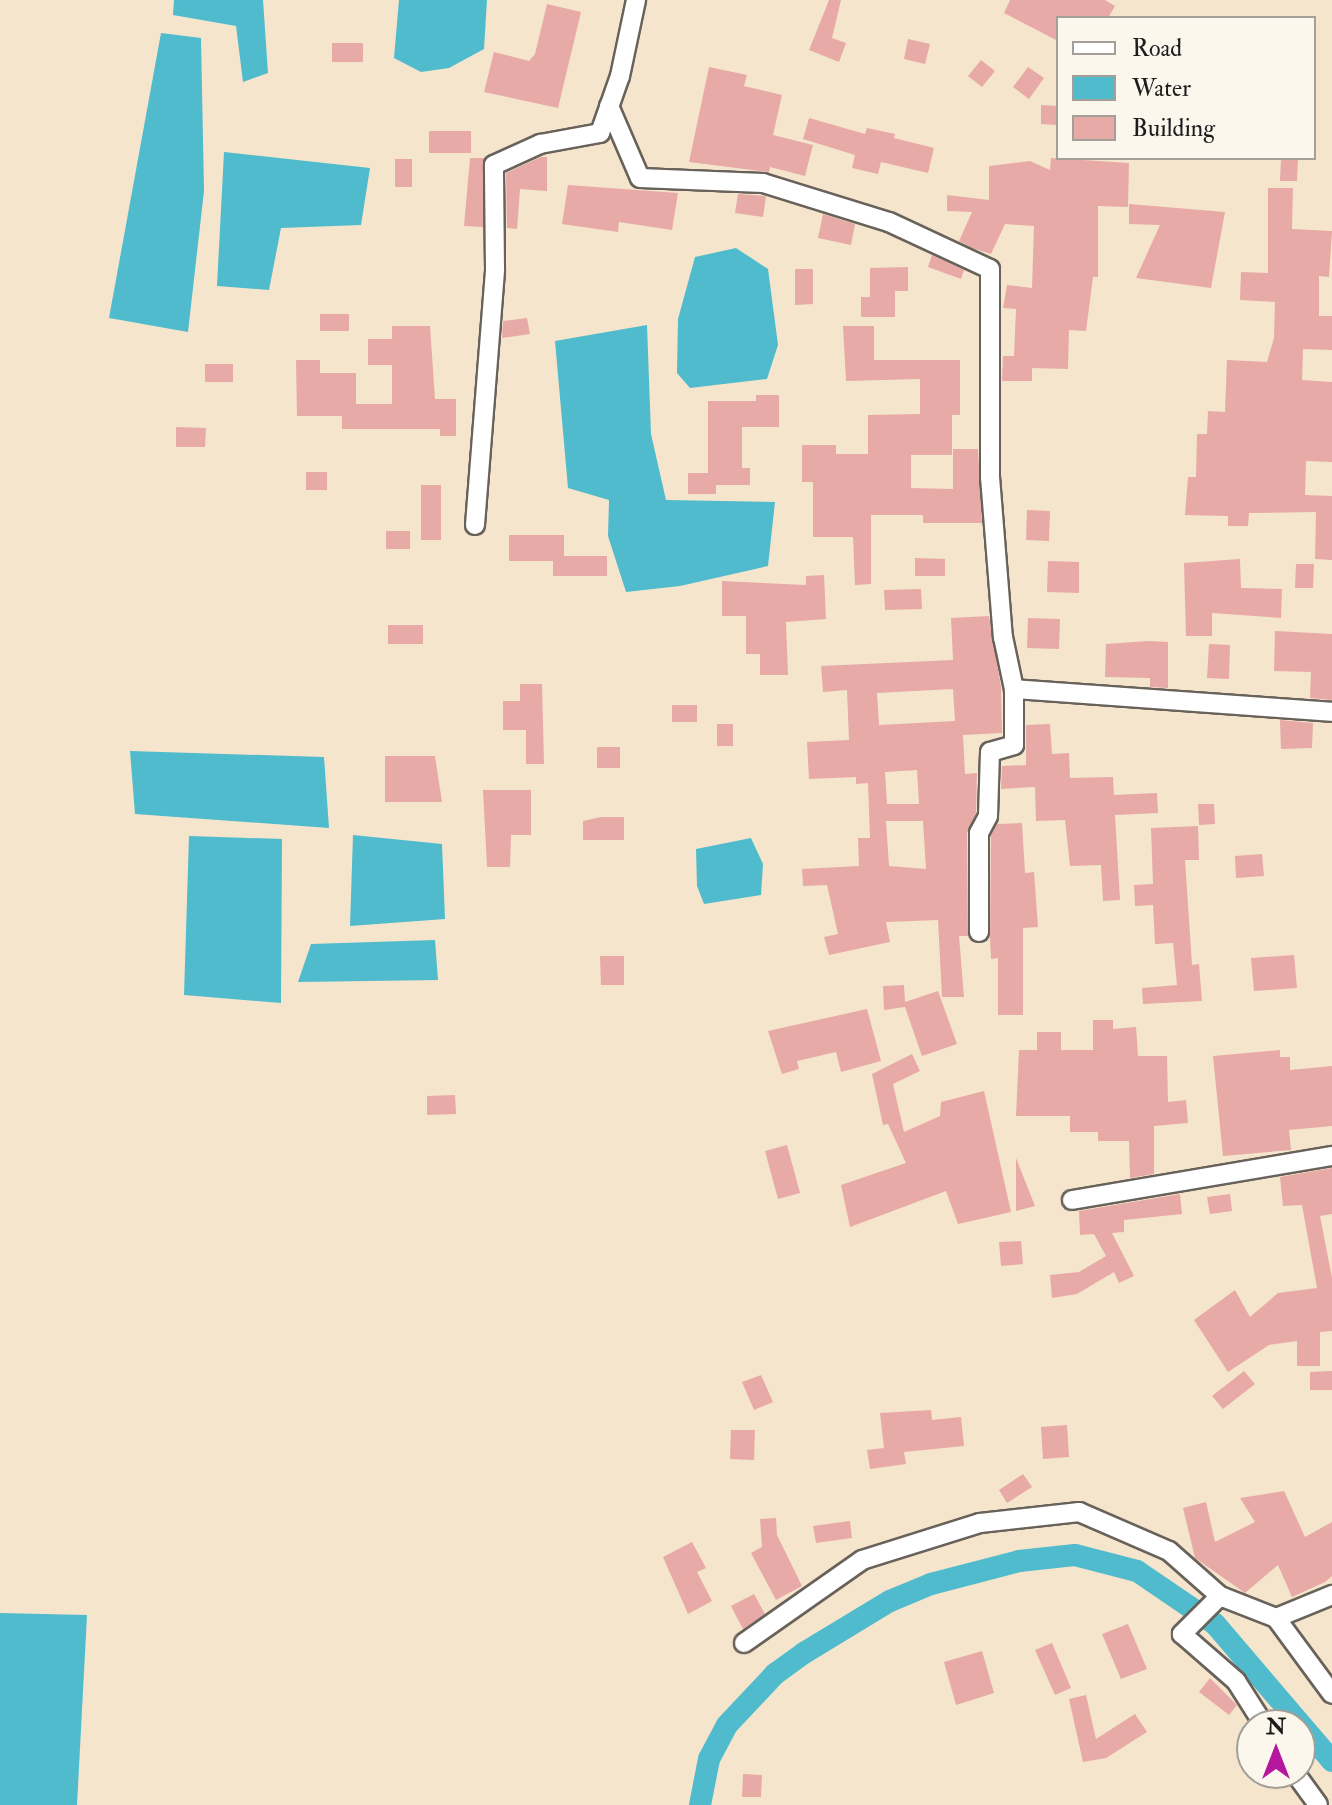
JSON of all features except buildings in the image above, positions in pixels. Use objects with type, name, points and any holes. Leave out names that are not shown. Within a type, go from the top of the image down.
[{"type":"street","points":[[475,525],[495,269],[494,165],[540,144],[600,133],[636,0]]},
{"type":"street","points":[[609,106],[640,178],[763,183],[889,222],[990,269],[990,477],[1003,637],[1014,689],[1014,745],[990,752],[988,816],[979,833],[979,932]]},
{"type":"street","points":[[1014,689],[1332,712]]},
{"type":"street","points":[[1072,1200],[1332,1156]]},
{"type":"street","points":[[744,1643],[862,1560],[980,1523],[1079,1512],[1169,1551],[1220,1596],[1276,1618],[1332,1694]]},
{"type":"street","points":[[1276,1618],[1332,1595]]},
{"type":"street","points":[[1220,1596],[1182,1634],[1236,1681],[1254,1709]]},
{"type":"water","points":[[174,0],[263,0],[268,73],[243,82],[236,26],[173,15]]},
{"type":"water","points":[[399,0],[487,0],[484,49],[449,68],[421,72],[394,58]]},
{"type":"water","points":[[161,33],[201,38],[204,191],[188,332],[109,318]]},
{"type":"water","points":[[224,152],[370,168],[361,225],[281,228],[269,290],[217,286]]},
{"type":"water","points":[[736,248],[768,269],[778,345],[767,379],[690,388],[677,373],[678,319],[695,257]]},
{"type":"water","points":[[647,325],[651,434],[666,500],[775,502],[768,566],[680,586],[626,592],[608,536],[609,500],[568,488],[555,341]]},
{"type":"water","points":[[130,751],[324,757],[329,828],[135,814]]},
{"type":"water","points":[[353,835],[442,844],[445,919],[350,926]]},
{"type":"water","points":[[189,836],[282,839],[281,1003],[184,995]]},
{"type":"water","points":[[751,838],[763,864],[761,895],[704,904],[697,886],[696,849]]},
{"type":"water","points":[[435,940],[438,980],[298,982],[311,944]]},
{"type":"water","points":[[0,1613],[87,1615],[77,1805],[0,1805]]},
{"type":"waterway","points":[[700,1805],[709,1759],[727,1725],[775,1674],[804,1653],[890,1601],[931,1584],[1019,1561],[1075,1555],[1137,1571],[1215,1624],[1332,1761]]}]
